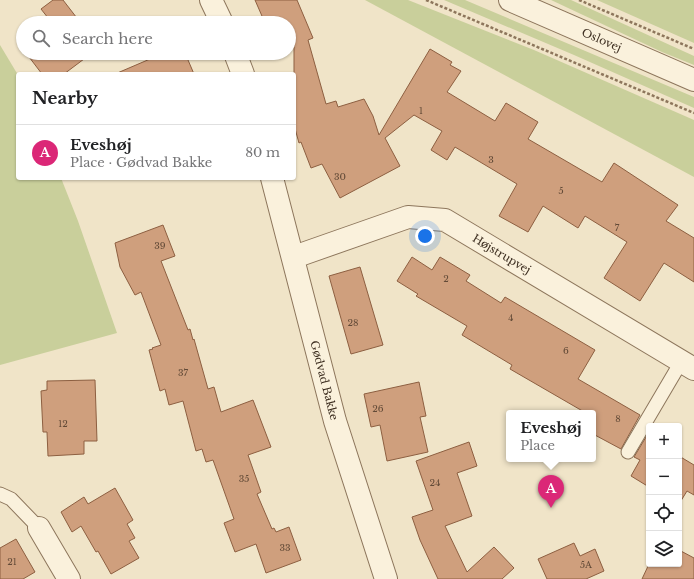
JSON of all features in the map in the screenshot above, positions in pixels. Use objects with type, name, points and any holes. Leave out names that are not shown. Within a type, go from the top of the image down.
[{"type":"street","points":[[210,0],[218,16]]},
{"type":"street","name":"Oslovej","points":[[510,0],[694,80]]},
{"type":"street","points":[[238,60],[242,72]]},
{"type":"street","name":"Gødvad Bakke","points":[[273,180],[294,257],[335,421],[386,579]]},
{"type":"street","name":"Højstrupvej","points":[[294,257],[408,217],[445,220],[688,366]]},
{"type":"street","points":[[38,528],[69,579]]},
{"type":"lane","points":[[628,452],[688,366]]},
{"type":"lane","points":[[0,494],[11,500],[38,528]]},
{"type":"path","points":[[426,0],[694,113]]},
{"type":"path","points":[[579,0],[694,49]]},
{"type":"green space","points":[[365,0],[408,0],[534,50],[694,120],[694,177]]},
{"type":"green space","points":[[444,0],[465,0],[694,97],[694,108],[574,55]]},
{"type":"green space","points":[[551,0],[571,0],[694,56],[694,65],[662,52]]},
{"type":"green space","points":[[597,0],[694,0],[694,43]]},
{"type":"green space","points":[[0,45],[16,72],[16,180],[62,180],[78,221],[117,333],[0,365]]},
{"type":"building","points":[[53,0],[63,0],[75,16],[46,16],[41,9]]},
{"type":"building","points":[[255,0],[297,0],[313,38],[308,40],[326,104],[336,101],[338,107],[364,99],[373,116],[379,135],[430,49],[452,62],[450,65],[461,71],[447,92],[495,121],[506,103],[538,122],[528,139],[602,182],[614,163],[678,205],[666,221],[694,238],[694,282],[664,263],[640,301],[604,278],[627,242],[585,216],[578,228],[543,206],[528,232],[499,216],[517,184],[455,147],[447,160],[431,150],[442,131],[414,115],[385,138],[400,166],[340,198],[322,164],[311,168],[301,142],[299,143],[296,132],[296,72],[294,72],[294,60],[296,60],[296,16],[262,16]]},
{"type":"building","points":[[31,60],[83,60],[67,72],[40,72]]},
{"type":"building","points":[[148,60],[188,60],[193,72],[120,72]]},
{"type":"building","points":[[163,225],[175,256],[161,261],[188,330],[190,329],[193,340],[194,339],[208,389],[214,387],[221,412],[253,400],[271,447],[248,455],[261,492],[257,494],[272,529],[274,528],[276,532],[289,527],[301,560],[266,573],[256,544],[235,552],[224,523],[234,519],[213,460],[206,462],[202,449],[196,451],[183,401],[169,405],[165,389],[160,391],[149,350],[161,345],[141,292],[135,295],[120,267],[115,243]]},
{"type":"building","points":[[412,257],[432,270],[440,257],[470,275],[466,281],[501,303],[505,297],[595,350],[578,379],[640,415],[621,449],[596,436],[596,410],[581,410],[510,369],[512,365],[462,335],[467,326],[416,296],[418,294],[397,281]]},
{"type":"building","points":[[360,267],[383,345],[351,354],[329,276]]},
{"type":"building","points":[[95,380],[97,441],[84,441],[84,454],[48,456],[47,432],[43,432],[41,391],[47,390],[47,381]]},
{"type":"building","points":[[419,382],[426,416],[420,417],[428,452],[387,461],[380,425],[371,427],[364,394]]},
{"type":"building","points":[[646,437],[646,485],[631,476],[640,460],[634,457]]},
{"type":"building","points":[[469,442],[477,466],[457,473],[472,516],[445,526],[467,572],[494,547],[514,568],[502,579],[438,579],[420,540],[412,517],[433,510],[416,461]]},
{"type":"building","points":[[682,458],[694,465],[694,495],[687,491],[682,499]]},
{"type":"building","points":[[115,488],[133,520],[127,524],[135,538],[129,541],[139,558],[111,574],[81,526],[72,532],[61,512],[84,497],[88,504]]},
{"type":"building","points":[[16,539],[35,572],[23,579],[0,579],[0,548]]},
{"type":"building","points":[[574,543],[580,556],[595,549],[604,571],[586,579],[547,579],[538,559]]},
{"type":"building","points":[[682,552],[694,558],[694,579],[642,579],[648,567],[682,567]]},
{"type":"place","name":"Eveshøj","points":[[551,508]]}]
